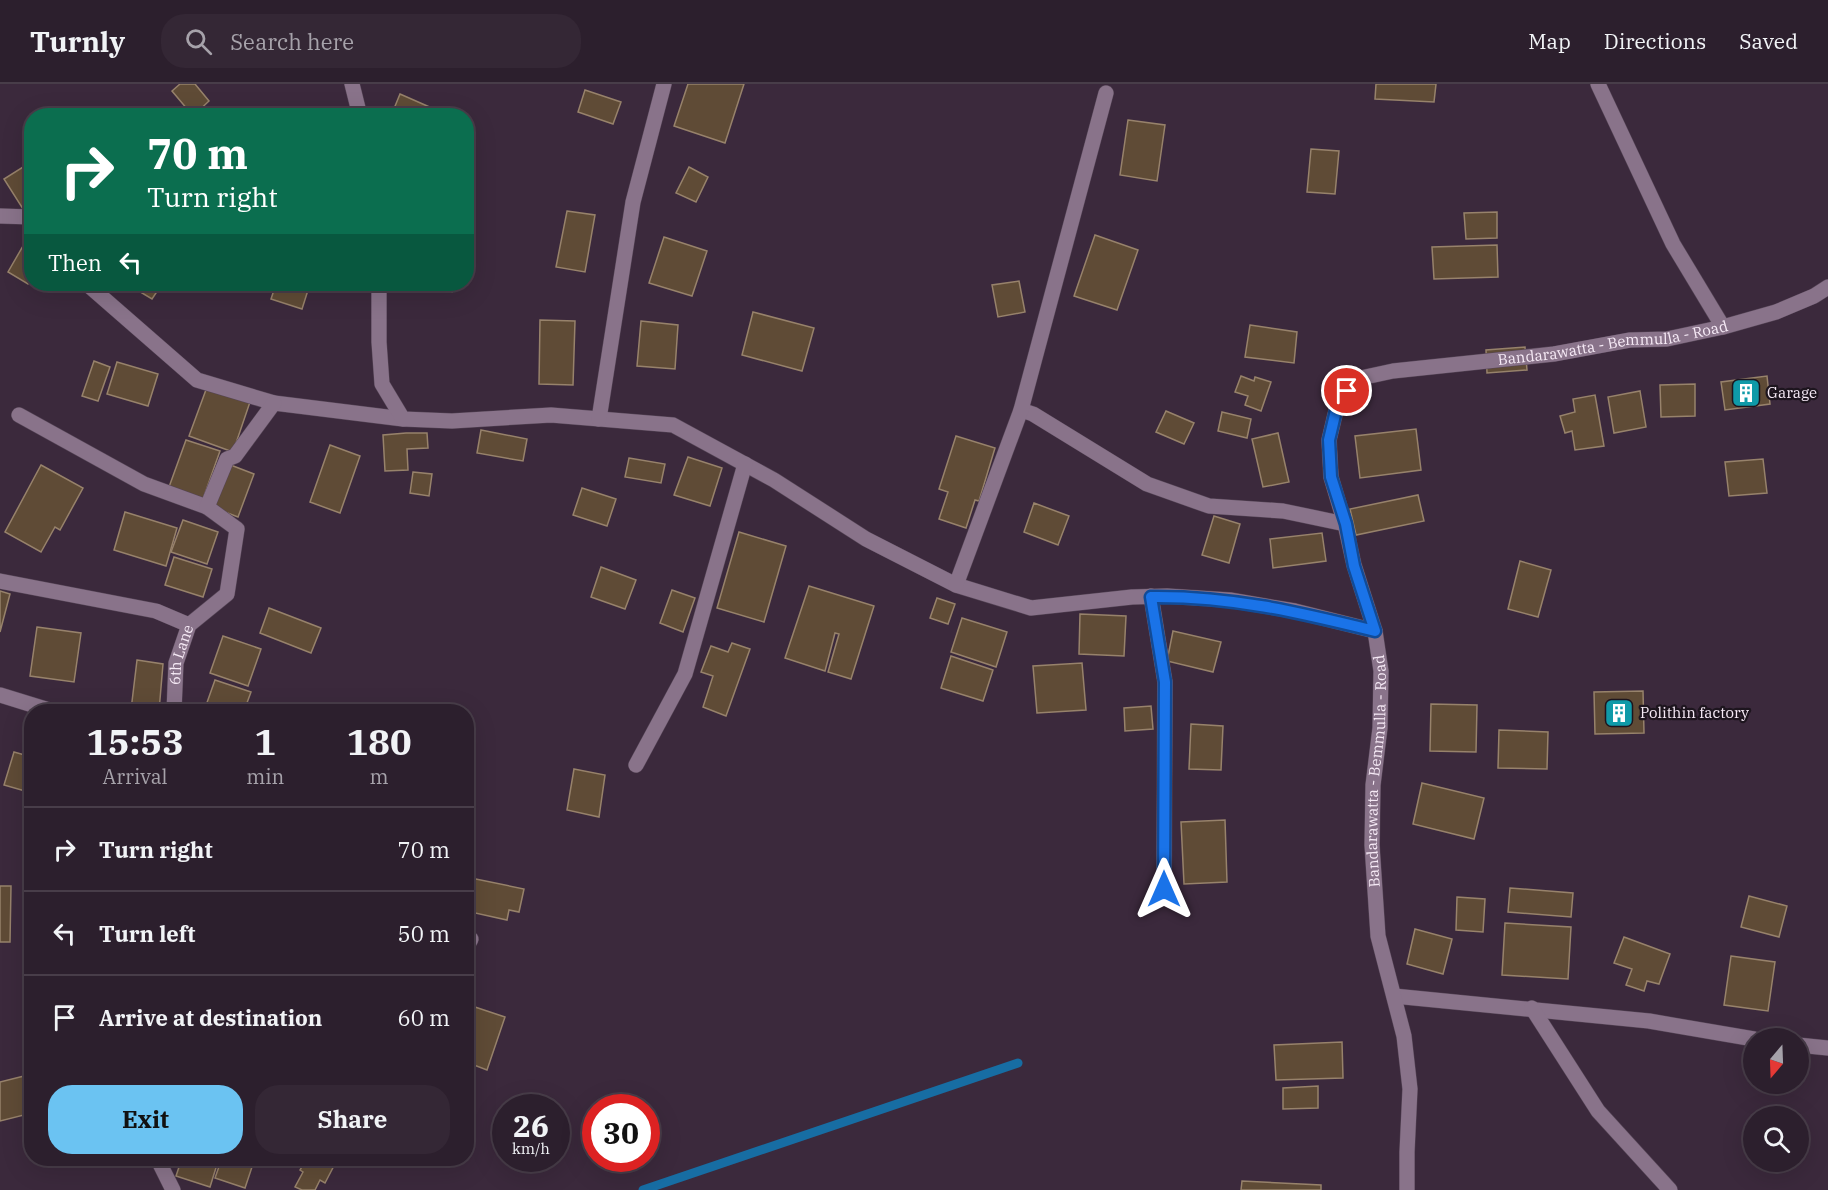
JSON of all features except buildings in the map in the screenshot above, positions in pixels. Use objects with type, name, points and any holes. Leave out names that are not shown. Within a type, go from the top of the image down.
[{"type":"street","points":[[352,84],[358,108]]},
{"type":"street","points":[[599,419],[633,202],[664,84]]},
{"type":"street","points":[[1598,84],[1673,244],[1723,327]]},
{"type":"street","points":[[956,585],[1021,410],[1106,93]]},
{"type":"street","points":[[0,216],[24,217]]},
{"type":"street","name":"Bandarawatta - Bemmulla - Road","points":[[1407,1190],[1410,1089],[1404,1036],[1378,936],[1372,845],[1373,785],[1380,728],[1382,671],[1375,631],[1354,566],[1346,524],[1331,477],[1329,440],[1338,402],[1356,379],[1393,370],[1554,354],[1630,340],[1667,339],[1723,327],[1776,312],[1814,296],[1828,287]]},
{"type":"street","points":[[95,291],[197,380],[274,404],[403,419],[452,421],[551,415],[673,425],[774,480],[866,539],[956,585],[1031,608],[1151,597],[1230,600],[1295,611],[1375,631]]},
{"type":"street","points":[[379,291],[382,384],[403,419]]},
{"type":"street","points":[[19,415],[144,484],[207,507],[226,459],[235,456],[274,404]]},
{"type":"street","points":[[1021,410],[1033,414],[1157,488],[1209,506],[1282,511],[1346,524]]},
{"type":"street","points":[[636,765],[685,674],[745,464]]},
{"type":"street","name":"6th Lane","points":[[174,704],[176,663],[189,625],[227,594],[237,529],[207,507]]},
{"type":"street","points":[[0,581],[156,611],[189,625]]},
{"type":"street","points":[[1151,597],[1165,682],[1164,889]]},
{"type":"street","points":[[0,694],[31,704]]},
{"type":"street","points":[[1394,996],[1650,1021],[1743,1037]]},
{"type":"street","points":[[1532,1008],[1598,1111],[1670,1190]]},
{"type":"street","points":[[1809,1046],[1828,1048]]},
{"type":"street","points":[[161,1166],[173,1190]]},
{"type":"waterway","points":[[643,1190],[1018,1063]]},
{"type":"place","name":"Garage","points":[[1746,393]]},
{"type":"place","name":"Polithin factory","points":[[1619,713]]},
{"type":"route","points":[[1164,889],[1165,682],[1151,597],[1230,600],[1295,611],[1375,631],[1354,566],[1346,524],[1331,477],[1329,440],[1338,402],[1347,391]]}]
